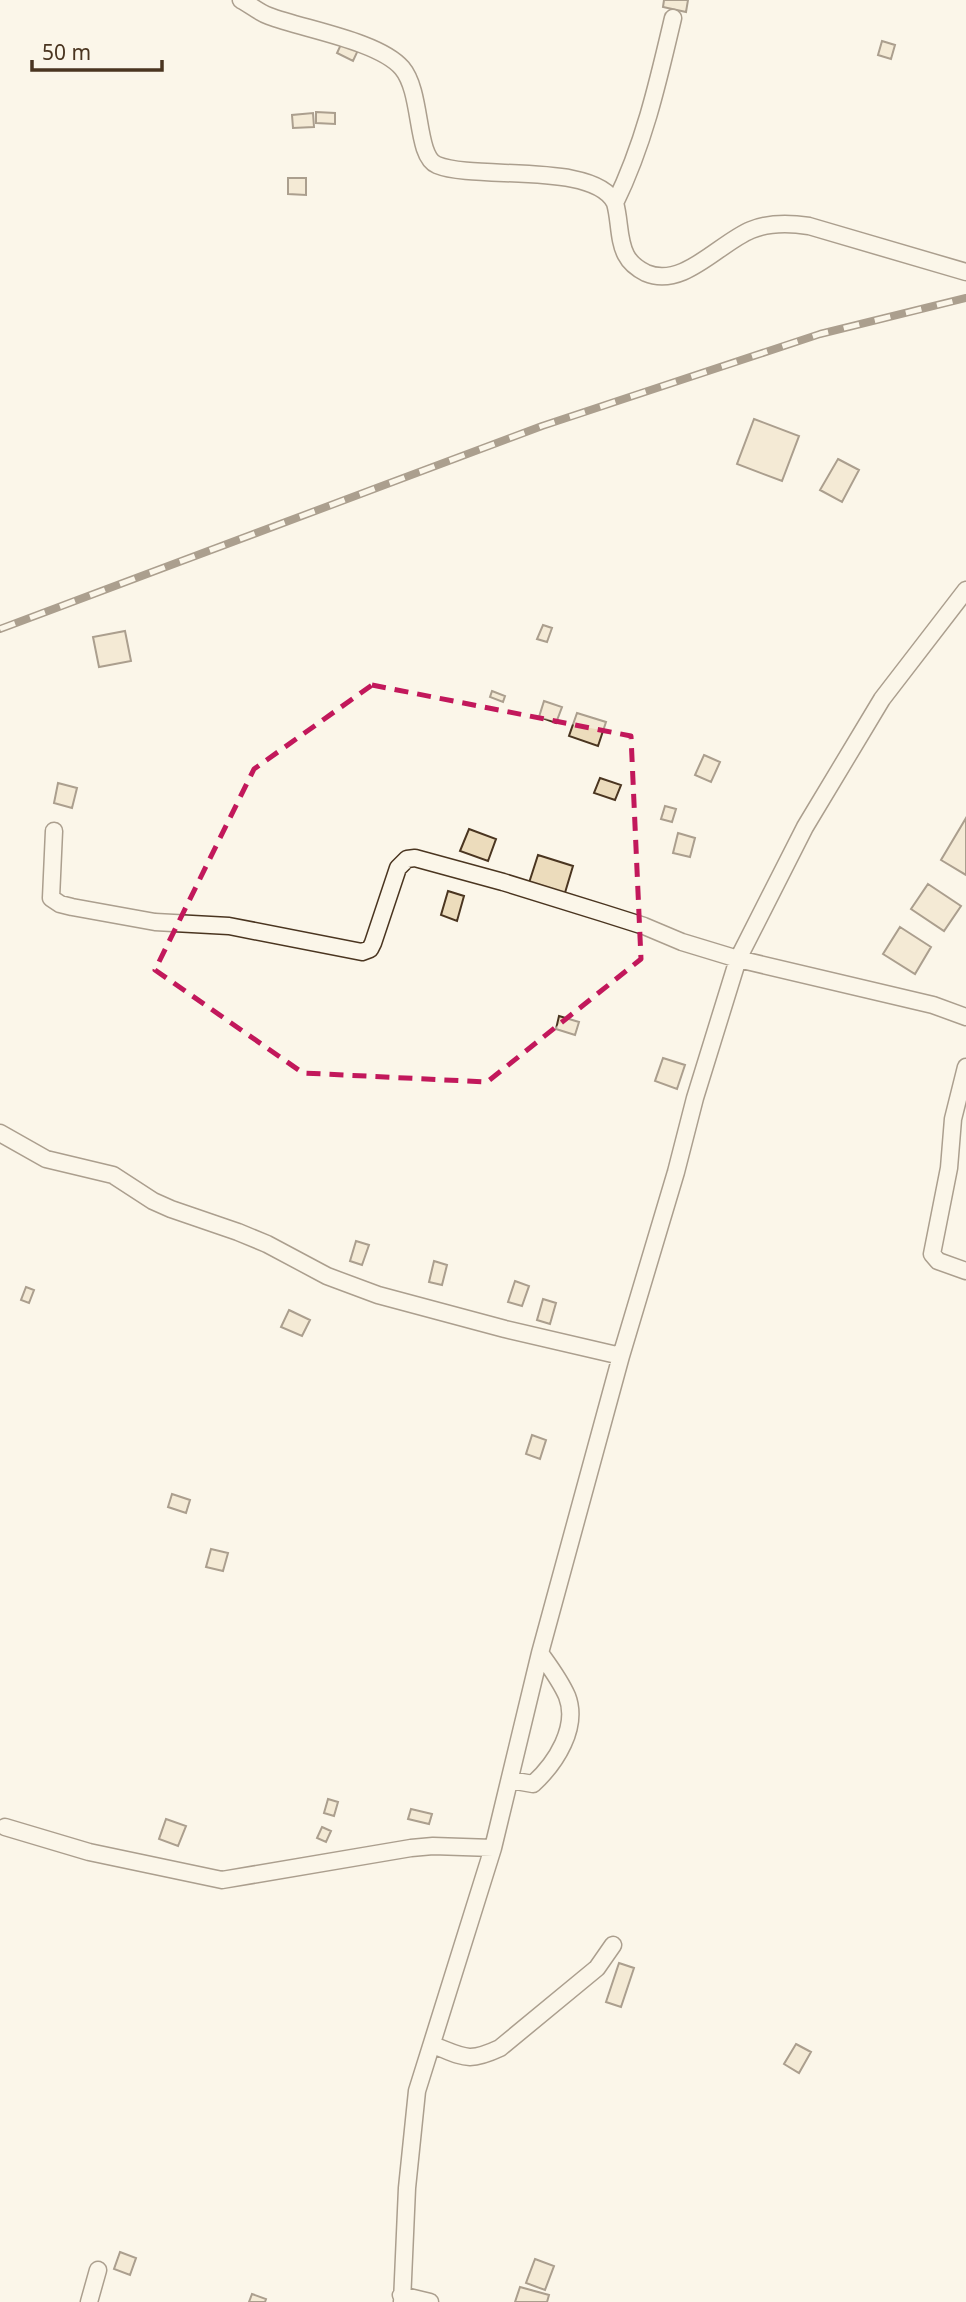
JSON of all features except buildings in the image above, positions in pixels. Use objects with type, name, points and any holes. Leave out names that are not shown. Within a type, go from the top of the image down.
[{"type":"street","points":[[241,0],[262,13],[341,37],[379,53],[399,65],[407,74],[416,97],[424,151],[432,163],[446,168],[536,174],[602,188],[615,203],[619,215],[622,248],[627,257],[639,270],[657,277],[679,274],[748,230],[788,223],[809,226],[966,272]]},
{"type":"street","points":[[615,203],[633,165],[645,129],[673,18]]},
{"type":"street","points":[[430,2302],[401,2298],[417,2091],[494,1848],[540,1653],[621,1356],[676,1172],[695,1097],[738,959],[805,827],[882,699],[966,590]]},
{"type":"street","points":[[54,831],[51,898],[72,907],[155,922],[229,926],[362,952],[370,949],[373,943],[398,868],[407,859],[415,858],[603,913],[738,959],[933,1005],[966,1017]]},
{"type":"street","points":[[966,1067],[953,1119],[949,1168],[932,1254],[938,1261],[966,1271]]},
{"type":"street","points":[[0,1133],[46,1159],[113,1175],[153,1201],[267,1244],[327,1276],[378,1294],[505,1329],[621,1356]]},
{"type":"street","points":[[510,1780],[533,1784],[546,1773],[566,1738],[570,1717],[568,1699],[540,1653]]},
{"type":"street","points":[[5,1827],[89,1852],[222,1880],[411,1848],[494,1848]]},
{"type":"street","points":[[433,2045],[468,2059],[500,2049],[597,1968],[613,1945]]},
{"type":"street","points":[[89,2302],[98,2270]]},
{"type":"highlighted area","points":[[372,685],[631,736],[641,959],[487,1082],[303,1073],[155,970],[254,769]]},
{"type":"railway","points":[[0,629],[542,426],[820,334],[966,298]]}]
